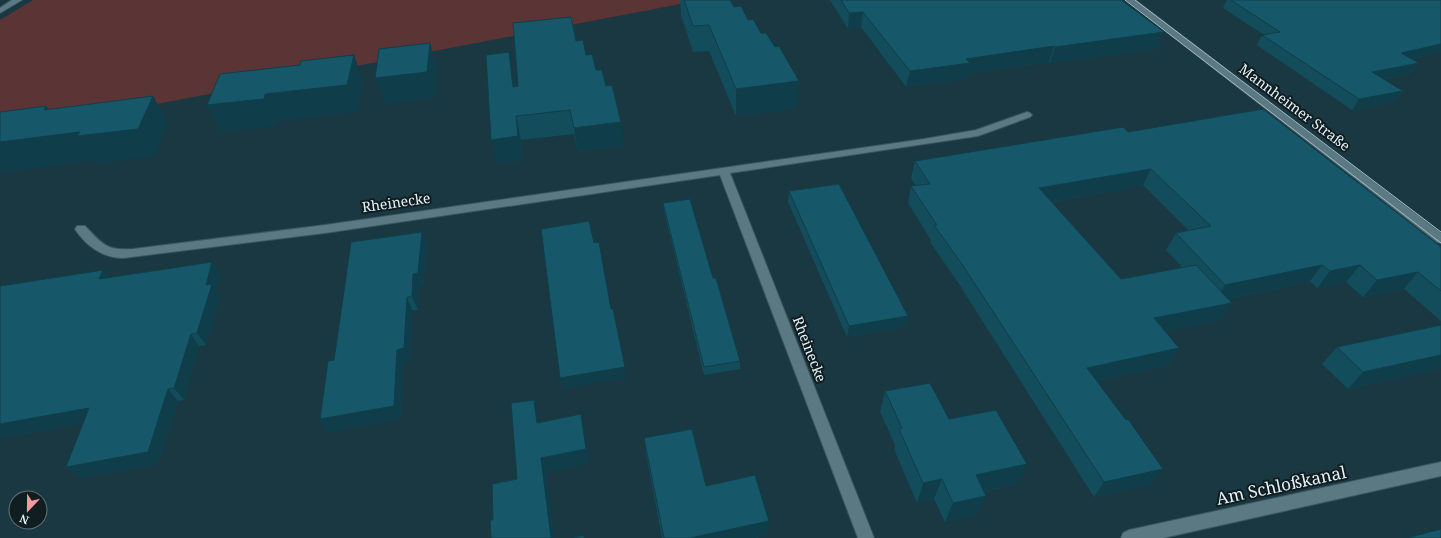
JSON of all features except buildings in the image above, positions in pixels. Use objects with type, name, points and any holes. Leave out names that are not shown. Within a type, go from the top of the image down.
[{"type":"street","points":[[0,11],[18,0]]},
{"type":"street","name":"Mannheimer Straße","points":[[1130,0],[1441,239]]},
{"type":"street","name":"Rheinecke","points":[[81,229],[103,251],[116,255],[340,227],[978,133],[1027,115]]},
{"type":"street","name":"Rheinecke","points":[[724,171],[866,538]]},
{"type":"street","name":"Am Schloßkanal","points":[[1129,538],[1441,469]]},
{"type":"shaded area","points":[[33,0],[701,0],[0,134],[0,20]]},
{"type":"tram line","points":[[1125,0],[1441,243]]},
{"type":"tram line","points":[[1135,0],[1441,232]]}]
